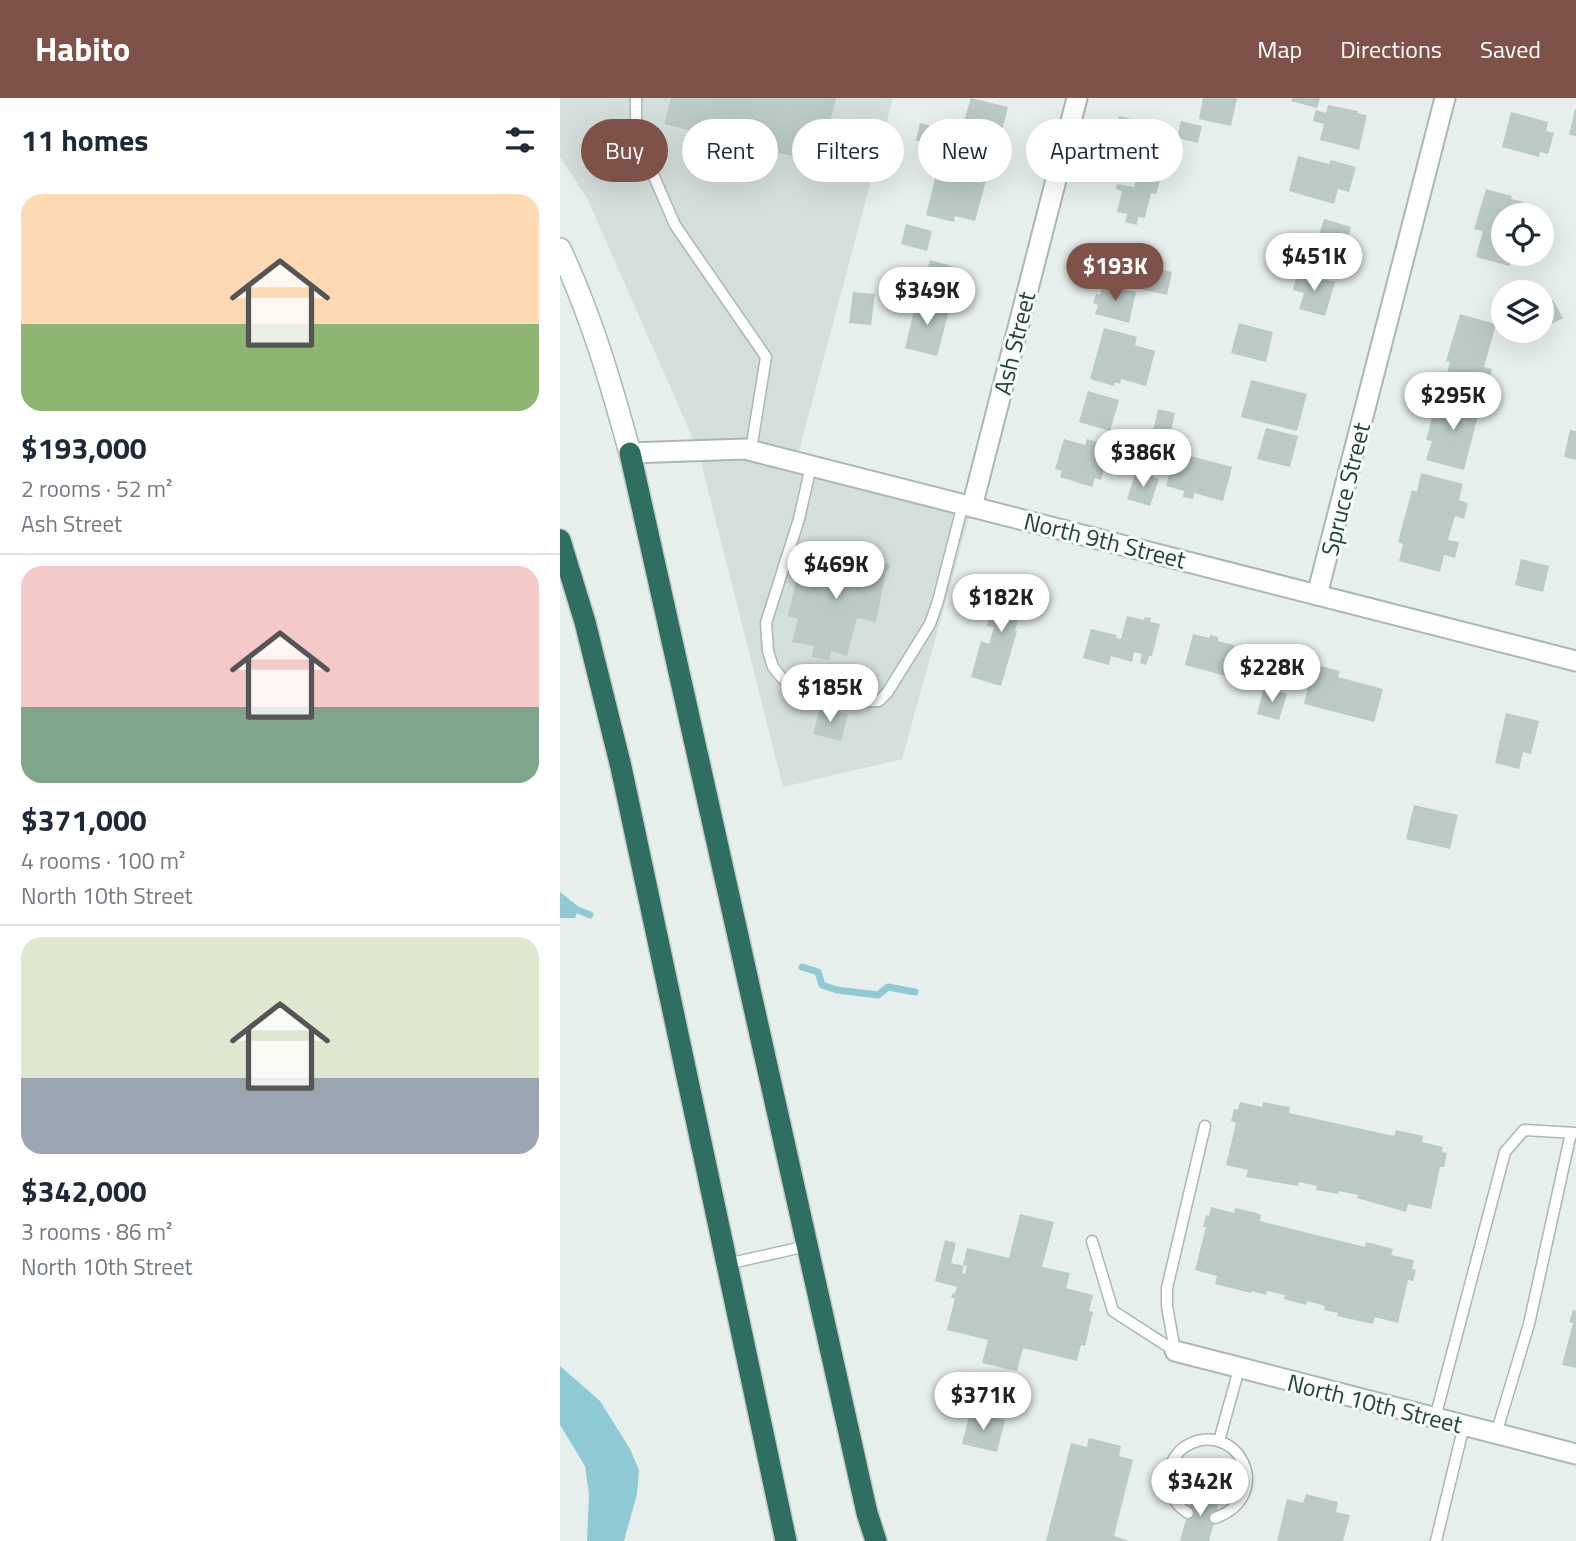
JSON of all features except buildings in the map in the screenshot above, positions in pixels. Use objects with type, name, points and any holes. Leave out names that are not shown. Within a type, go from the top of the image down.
[{"type":"highway","points":[[630,453],[867,1513],[876,1541]]},
{"type":"highway","points":[[560,540],[585,622],[621,766],[786,1541]]},
{"type":"main road","points":[[560,249],[580,292],[605,361],[630,453]]},
{"type":"street","name":"Ash Street","points":[[967,506],[1077,98]]},
{"type":"street","name":"Spruce Street","points":[[1317,595],[1445,98]]},
{"type":"street","name":"North 9th Street","points":[[630,453],[751,450],[1576,661]]},
{"type":"street","name":"North 10th Street","points":[[1175,1351],[1576,1454]]},
{"type":"lane","points":[[636,98],[636,135],[675,225],[766,357],[751,450]]},
{"type":"lane","points":[[811,466],[799,519],[766,623],[768,650],[772,667],[782,678],[794,685],[853,702],[879,701],[887,693],[930,624],[967,506]]},
{"type":"lane","points":[[1175,1351],[1167,1306],[1167,1288],[1205,1126]]},
{"type":"lane","points":[[1435,1418],[1505,1152],[1524,1130],[1574,1133],[1529,1324],[1496,1434]]},
{"type":"lane","points":[[1092,1241],[1113,1311],[1175,1351]]},
{"type":"lane","points":[[727,1264],[807,1246]]},
{"type":"lane","points":[[1219,1441],[1239,1369]]},
{"type":"lane","points":[[1436,1541],[1464,1425]]},
{"type":"lane","points":[[1188,1513],[1180,1508],[1172,1497],[1168,1485],[1173,1459],[1193,1442],[1206,1439],[1219,1441],[1240,1456],[1247,1480],[1245,1493],[1239,1504],[1229,1513],[1215,1518]]},
{"type":"shaded area","points":[[560,98],[893,98],[887,119],[792,119],[792,182],[871,182],[796,462],[972,507],[902,759],[783,787],[698,450],[587,198],[560,157]]},
{"type":"water","points":[[560,892],[579,907],[575,918],[560,918]]},
{"type":"water","points":[[560,1366],[600,1401],[630,1449],[639,1470],[637,1494],[624,1541],[587,1541],[589,1494],[585,1466],[560,1425]]},
{"type":"waterway","points":[[560,903],[590,915]]},
{"type":"waterway","points":[[802,967],[818,972],[822,985],[837,990],[878,995],[888,987],[915,992]]}]
